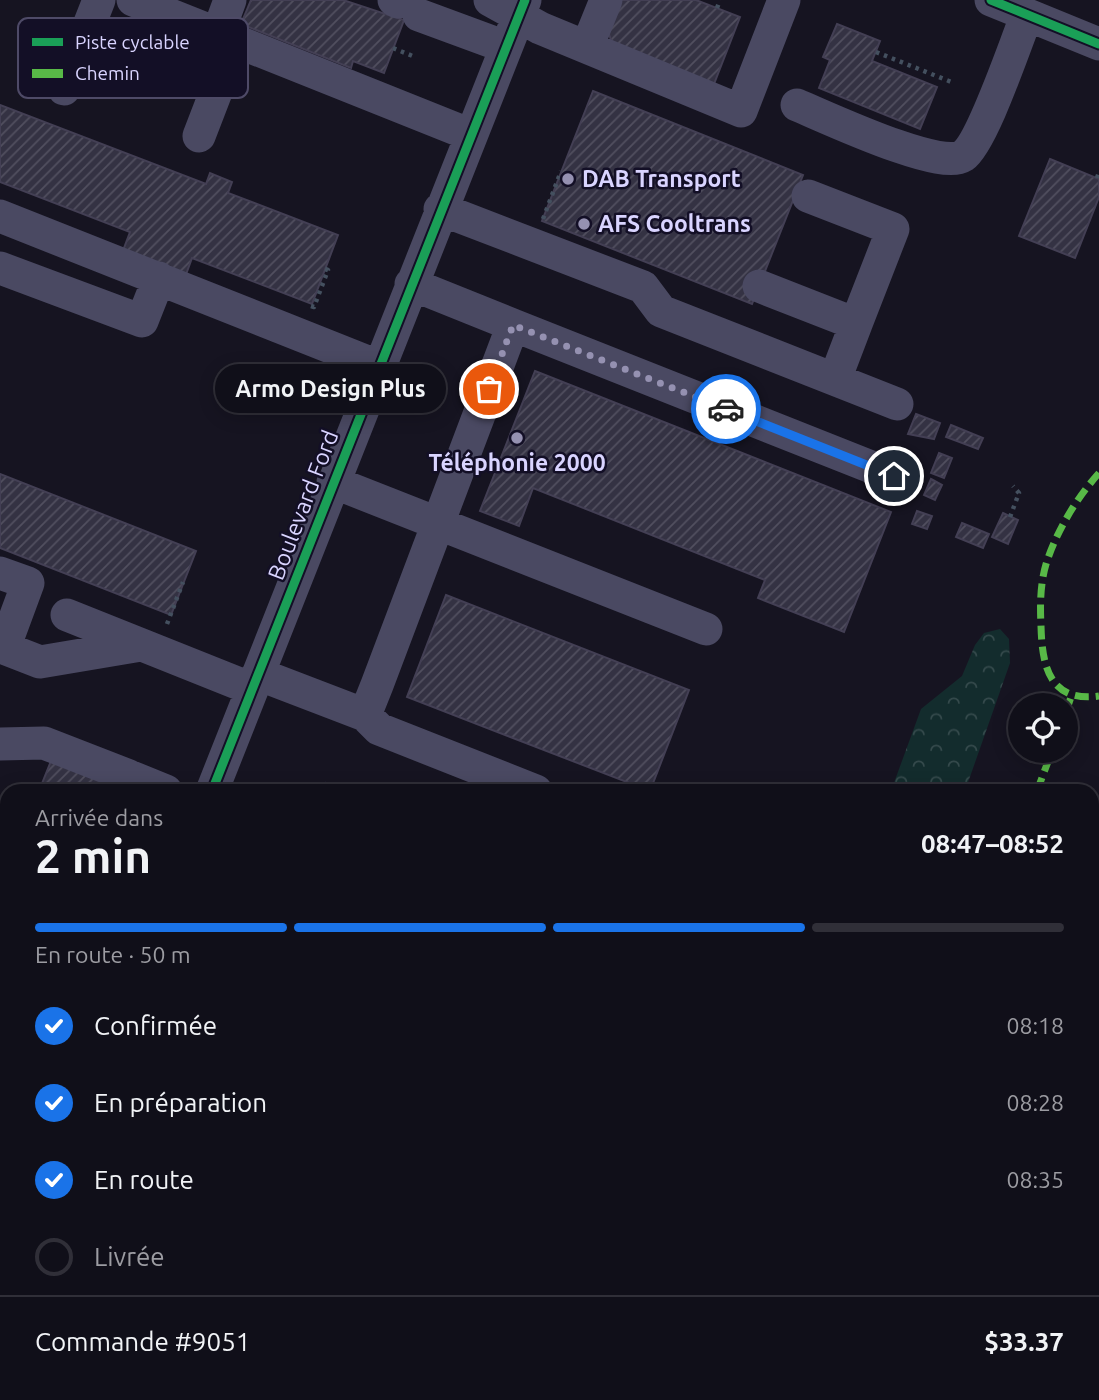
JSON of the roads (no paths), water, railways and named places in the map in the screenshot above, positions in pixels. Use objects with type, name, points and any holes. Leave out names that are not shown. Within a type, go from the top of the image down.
[{"type":"street","points":[[92,18],[99,0]]},
{"type":"street","points":[[133,0],[179,18]]},
{"type":"street","points":[[490,0],[522,8],[540,29],[741,111],[773,4]]},
{"type":"street","points":[[587,47],[606,0]]},
{"type":"street","points":[[991,0],[1099,44]]},
{"type":"street","points":[[404,5],[506,47]]},
{"type":"street","name":"Boulevard Ford","points":[[215,784],[440,209],[522,8]]},
{"type":"street","points":[[797,105],[923,156],[950,161],[961,157],[968,152],[982,125],[1027,15]]},
{"type":"street","points":[[248,45],[471,135]]},
{"type":"street","points":[[199,136],[210,98]]},
{"type":"street","points":[[808,196],[893,229],[835,379]]},
{"type":"street","points":[[440,209],[643,287],[660,311],[897,404]]},
{"type":"street","points":[[0,216],[378,366]]},
{"type":"street","points":[[0,268],[142,321],[159,278]]},
{"type":"street","points":[[411,284],[894,476]]},
{"type":"street","points":[[759,286],[856,324]]},
{"type":"street","points":[[365,715],[513,325]]},
{"type":"street","points":[[332,482],[706,629]]},
{"type":"street","points":[[0,573],[28,583],[10,599],[4,648],[40,662],[141,645]]},
{"type":"street","points":[[67,615],[141,645],[365,715],[379,729],[518,784]]},
{"type":"street","points":[[0,744],[44,743],[126,784]]},
{"type":"place","name":"DAB Transport","points":[[568,179]]},
{"type":"place","name":"AFS Cooltrans","points":[[584,224]]},
{"type":"place","name":"Armo Design Plus","points":[[489,389]]},
{"type":"place","name":"Téléphonie 2000","points":[[517,438]]}]
